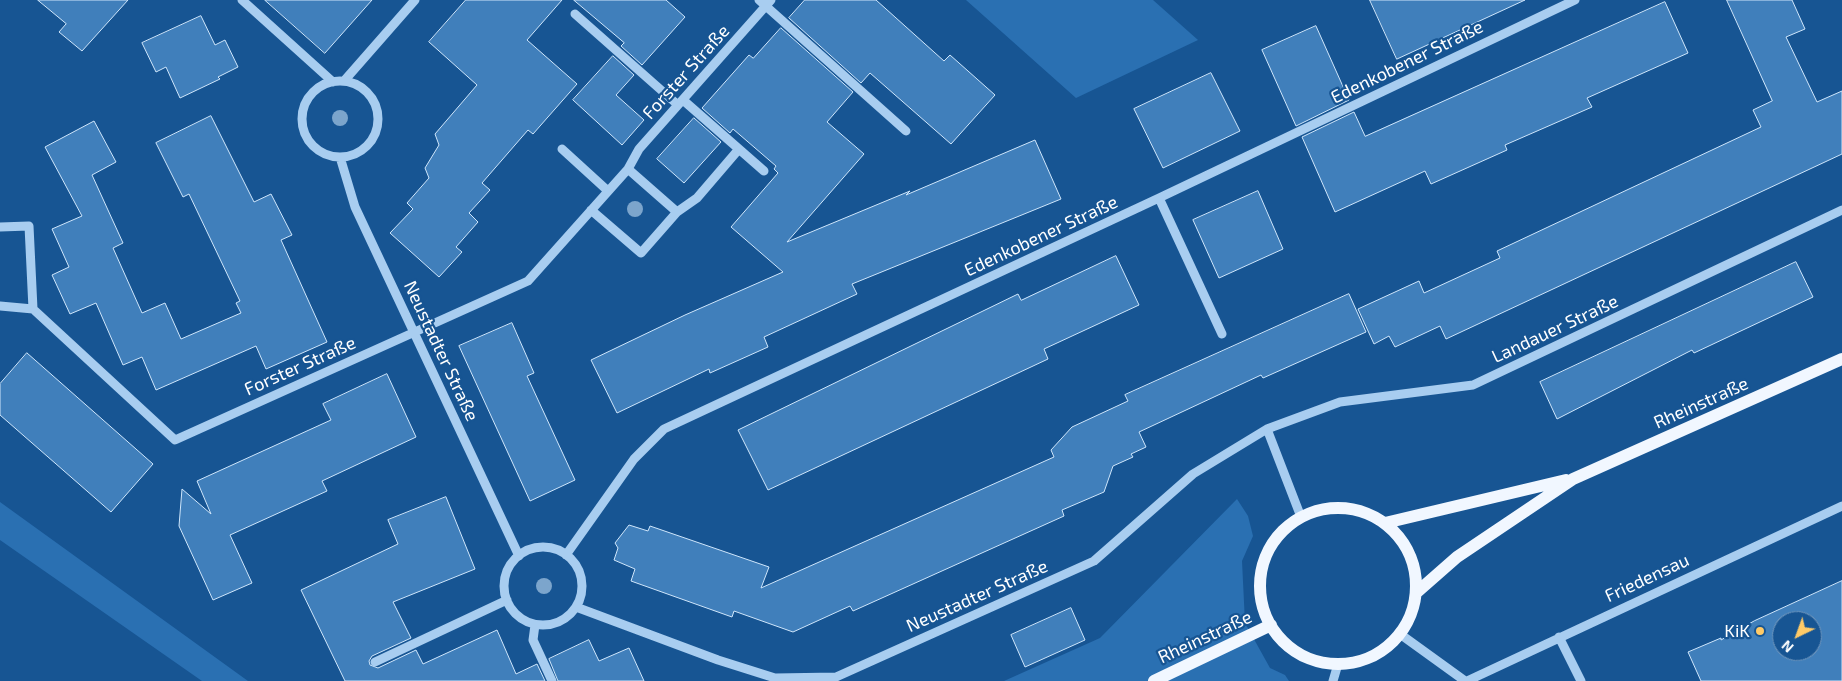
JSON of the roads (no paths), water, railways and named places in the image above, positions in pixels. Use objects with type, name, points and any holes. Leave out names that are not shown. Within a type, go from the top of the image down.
[{"type":"main road","name":"Rheinstraße","points":[[1416,593],[1457,557],[1574,479],[1842,359]]},
{"type":"main road","name":"Rheinstraße","points":[[1385,523],[1574,479]]},
{"type":"main road","points":[[1344,508],[1365,513],[1385,523],[1403,542],[1414,566],[1416,593],[1411,614],[1400,634],[1383,650],[1362,660],[1338,664],[1318,661],[1300,653],[1283,641],[1271,625],[1262,602],[1260,577],[1267,553],[1282,532],[1301,517],[1322,509],[1344,508]]},
{"type":"main road","name":"Rheinstraße","points":[[1154,681],[1271,625]]},
{"type":"street","points":[[242,0],[333,82]]},
{"type":"street","points":[[344,81],[415,0]]},
{"type":"street","name":"Edenkobener Straße","points":[[566,555],[634,458],[664,429],[1159,198],[1574,0]]},
{"type":"street","points":[[765,2],[906,131]]},
{"type":"street","name":"Forster Straße","points":[[33,309],[175,440],[528,282],[628,169],[639,149],[681,103],[765,2]]},
{"type":"street","points":[[575,14],[764,171]]},
{"type":"street","points":[[344,81],[357,85],[367,92],[374,103],[378,121],[372,140],[364,149],[352,155],[340,157],[328,155],[317,149],[306,134],[302,117],[305,104],[311,94],[321,86],[344,81]]},
{"type":"street","points":[[562,149],[608,191]]},
{"type":"street","points":[[591,210],[641,253],[677,212],[696,198],[739,150]]},
{"type":"street","name":"Neustadter Straße","points":[[340,157],[355,207],[519,556]]},
{"type":"street","points":[[628,169],[677,212]]},
{"type":"street","points":[[1159,198],[1222,334]]},
{"type":"street","name":"Landauer Straße","points":[[1267,429],[1340,402],[1474,385],[1842,210]]},
{"type":"street","points":[[0,227],[29,226],[33,309],[0,306]]},
{"type":"street","points":[[1267,429],[1301,517]]},
{"type":"street","name":"Neustadter Straße","points":[[576,607],[718,660],[775,678],[836,677],[1094,561],[1193,474],[1267,429]]},
{"type":"street","name":"Friedensau","points":[[1400,634],[1466,681],[1842,506]]},
{"type":"street","points":[[537,548],[548,548],[566,555],[580,574],[581,597],[576,607],[559,622],[547,625],[535,625],[524,620],[513,611],[507,600],[504,588],[506,576],[511,565],[519,556],[537,548]]},
{"type":"street","points":[[375,662],[507,600]]},
{"type":"street","points":[[535,625],[533,640],[552,681]]},
{"type":"street","points":[[1559,638],[1581,681]]},
{"type":"street","points":[[1333,681],[1338,664]]},
{"type":"place","name":"KiK","points":[[1760,631]]}]
